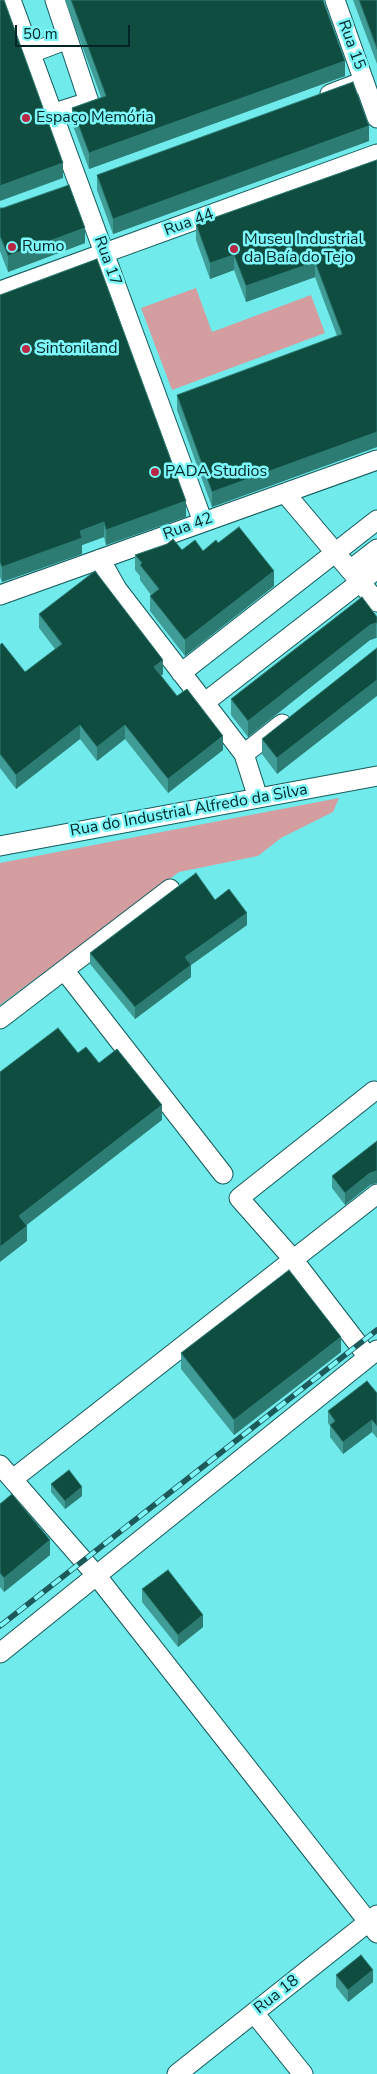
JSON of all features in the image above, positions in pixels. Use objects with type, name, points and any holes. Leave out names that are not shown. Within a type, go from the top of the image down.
[{"type":"street","name":"Rua 17","points":[[11,0],[54,113],[70,188],[104,254],[203,522]]},
{"type":"street","points":[[54,113],[89,102],[55,0]]},
{"type":"street","name":"Rua 15","points":[[335,0],[365,57],[364,82],[377,118]]},
{"type":"street","points":[[31,53],[68,39]]},
{"type":"street","points":[[309,101],[364,82]]},
{"type":"street","name":"Rua 44","points":[[0,291],[377,154]]},
{"type":"street","points":[[70,188],[97,178]]},
{"type":"street","name":"Rua 42","points":[[0,596],[377,460]]},
{"type":"street","points":[[285,493],[377,602]]},
{"type":"street","points":[[181,673],[377,520]]},
{"type":"street","points":[[204,703],[355,576],[377,549]]},
{"type":"street","points":[[100,559],[117,589],[244,754],[258,798]]},
{"type":"street","points":[[355,576],[377,569]]},
{"type":"street","points":[[244,754],[299,711]]},
{"type":"street","name":"Rua do Industrial Alfredo da Silva","points":[[0,846],[377,776]]},
{"type":"street","points":[[0,1019],[170,888]]},
{"type":"street","points":[[64,970],[223,1174]]},
{"type":"street","points":[[0,1652],[372,1353],[239,1198],[374,1091]]},
{"type":"street","points":[[12,1479],[292,1258],[377,1194]]},
{"type":"street","points":[[0,1465],[96,1575],[374,1923]]},
{"type":"street","name":"Rua 18","points":[[177,2074],[254,2013],[374,1923]]},
{"type":"street","points":[[254,2013],[303,2074]]},
{"type":"shaded area","points":[[196,288],[212,332],[311,295],[325,333],[172,390],[141,308]]},
{"type":"shaded area","points":[[339,798],[333,812],[281,838],[258,856],[179,872],[0,1005],[0,863]]},
{"type":"building","points":[[0,0],[4,0],[63,163],[0,186]]},
{"type":"building","points":[[71,0],[323,0],[345,61],[89,153],[72,108],[106,96]]},
{"type":"building","points":[[359,0],[377,0],[377,49]]},
{"type":"building","points":[[353,82],[369,126],[113,219],[97,175]]},
{"type":"building","points":[[377,160],[377,432],[212,492],[177,395],[342,334],[315,262],[246,286],[234,255],[210,263],[196,224]]},
{"type":"building","points":[[69,185],[85,228],[8,256],[0,236],[0,208]]},
{"type":"building","points":[[97,259],[186,501],[106,530],[104,522],[80,531],[82,538],[2,567],[0,562],[0,295]]},
{"type":"building","points":[[239,527],[274,571],[185,640],[150,596],[159,589],[140,565],[142,563],[135,555],[167,544],[173,539],[182,550],[195,540],[203,551],[216,540],[218,543]]},
{"type":"building","points":[[95,571],[163,660],[154,667],[177,696],[187,689],[223,736],[168,779],[125,725],[97,747],[80,725],[16,775],[0,754],[0,645],[2,643],[25,672],[62,644],[39,614]]},
{"type":"building","points":[[362,597],[377,617],[377,623],[370,625],[248,721],[231,699]]},
{"type":"building","points":[[377,648],[377,680],[277,758],[262,739]]},
{"type":"building","points":[[196,873],[215,900],[229,889],[247,913],[185,957],[191,965],[135,1007],[90,953]]},
{"type":"building","points":[[58,1028],[78,1053],[86,1047],[99,1063],[117,1049],[162,1105],[19,1216],[27,1226],[0,1247],[0,1072]]},
{"type":"building","points":[[377,1141],[377,1171],[370,1173],[345,1193],[332,1176]]},
{"type":"building","points":[[289,1270],[341,1337],[234,1420],[181,1353]]},
{"type":"building","points":[[367,1381],[377,1393],[377,1426],[372,1420],[343,1442],[330,1425],[335,1421],[328,1411]]},
{"type":"building","points":[[69,1470],[82,1487],[65,1501],[51,1484]]},
{"type":"building","points":[[12,1494],[50,1540],[4,1578],[0,1573],[0,1504]]},
{"type":"building","points":[[168,1570],[203,1615],[178,1635],[142,1589]]},
{"type":"building","points":[[361,1955],[373,1970],[348,1990],[336,1975]]},
{"type":"railway","points":[[0,1626],[377,1330]]},
{"type":"place","name":"Espaço Memória","points":[[26,118]]},
{"type":"place","name":"Rumo","points":[[12,247]]},
{"type":"place","name":"Museu Industrial da Baía do Tejo","points":[[234,249]]},
{"type":"place","name":"Sintoniland","points":[[26,349]]},
{"type":"place","name":"PADA Studios","points":[[155,472]]}]
